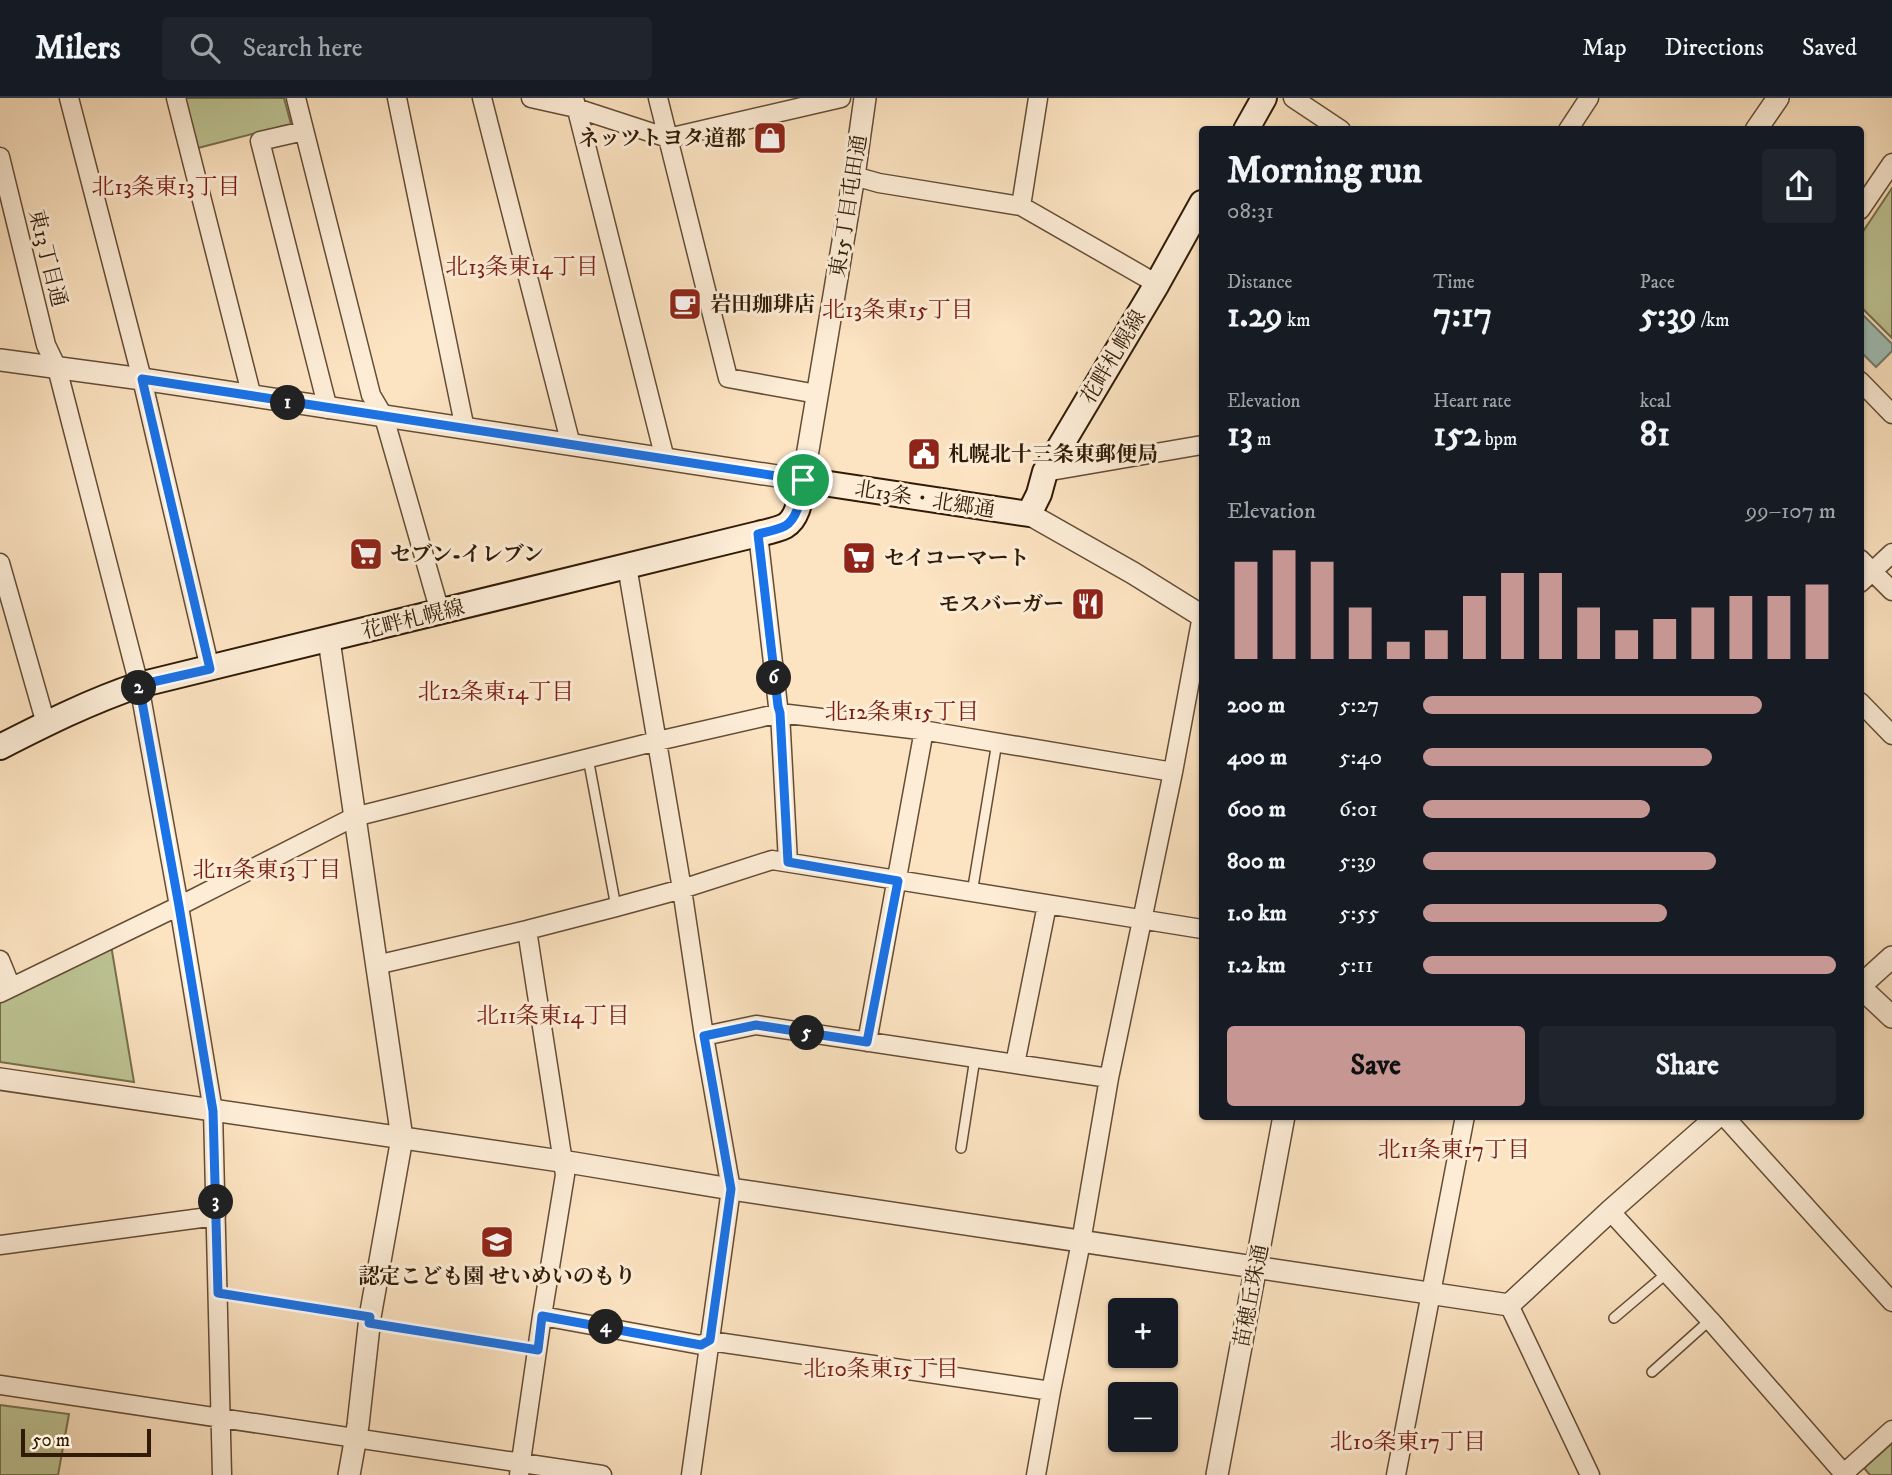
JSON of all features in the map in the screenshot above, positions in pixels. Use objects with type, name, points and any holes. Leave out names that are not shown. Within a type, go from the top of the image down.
[{"type":"main road","points":[[1247,126],[1264,98]]},
{"type":"main road","name":"花畔札幌線","points":[[1029,514],[1039,494],[1045,472],[1199,212]]},
{"type":"main road","name":"花畔札幌線","points":[[0,747],[115,693],[139,685],[786,525],[799,505],[803,480]]},
{"type":"main road","name":"北13条・北郷通","points":[[803,480],[1029,514]]},
{"type":"street","points":[[69,98],[142,379],[210,669]]},
{"type":"street","points":[[176,98],[252,397]]},
{"type":"street","points":[[296,98],[371,395],[384,417],[440,612]]},
{"type":"street","points":[[397,98],[465,429]]},
{"type":"street","points":[[482,98],[571,445]]},
{"type":"street","points":[[531,98],[575,103],[668,138],[841,98]]},
{"type":"street","points":[[658,98],[728,378],[817,394]]},
{"type":"street","name":"東15丁目屯田通","points":[[803,480],[865,98]]},
{"type":"street","points":[[1021,206],[1038,98]]},
{"type":"street","points":[[1293,98],[1335,126]]},
{"type":"street","points":[[1571,126],[1589,98]]},
{"type":"street","points":[[1759,126],[1778,98]]},
{"type":"street","points":[[575,103],[665,459]]},
{"type":"street","points":[[304,131],[260,141],[328,409]]},
{"type":"street","name":"東13丁目通","points":[[0,157],[46,345],[57,368],[139,685],[179,906],[213,1111],[222,1475]]},
{"type":"street","points":[[1864,204],[1892,163]]},
{"type":"street","points":[[854,176],[879,183],[1021,206],[1157,284]]},
{"type":"street","name":"北13条・北郷通","points":[[0,360],[142,379],[803,480]]},
{"type":"street","points":[[1864,385],[1892,414]]},
{"type":"street","points":[[1045,472],[1199,446]]},
{"type":"street","name":"北13条・北郷通","points":[[1029,514],[1199,614]]},
{"type":"street","points":[[758,534],[780,713],[788,862]]},
{"type":"street","points":[[1892,553],[1864,571],[1892,591]]},
{"type":"street","points":[[0,563],[46,724]]},
{"type":"street","points":[[627,566],[731,1189],[691,1475]]},
{"type":"street","points":[[1036,1475],[1081,1242],[1109,1078],[1173,772],[1199,632]]},
{"type":"street","points":[[329,640],[402,1138],[370,1320],[349,1475]]},
{"type":"street","points":[[1864,706],[1892,735]]},
{"type":"street","points":[[0,960],[6,990],[354,817],[780,713],[924,730],[1173,772]]},
{"type":"street","points":[[867,1042],[924,730]]},
{"type":"street","points":[[376,965],[617,907],[772,860],[1199,929]]},
{"type":"street","points":[[1015,1064],[1047,905]]},
{"type":"street","points":[[520,1469],[565,1175],[527,930]]},
{"type":"street","points":[[1864,983],[1892,957]]},
{"type":"street","points":[[1864,991],[1892,1017]]},
{"type":"street","points":[[704,1036],[756,1025],[1109,1078]]},
{"type":"street","points":[[0,1080],[563,1161],[731,1189],[1509,1306]]},
{"type":"street","name":"苗穂丘珠通","points":[[1217,1475],[1283,1120]]},
{"type":"street","points":[[1396,1475],[1464,1120]]},
{"type":"street","points":[[1509,1306],[1610,1211],[1713,1120]]},
{"type":"street","points":[[1728,1120],[1892,1303]]},
{"type":"street","points":[[1610,1211],[1710,1320],[1844,1474],[1892,1430]]},
{"type":"street","points":[[0,1245],[216,1216]]},
{"type":"street","points":[[1509,1306],[1590,1475]]},
{"type":"street","points":[[542,1316],[701,1345],[710,1340],[1051,1391]]},
{"type":"street","points":[[0,1385],[355,1437],[520,1469],[602,1475]]},
{"type":"lane","points":[[972,893],[997,743]]},
{"type":"lane","points":[[588,758],[617,907]]},
{"type":"lane","points":[[961,1148],[975,1058]]},
{"type":"lane","points":[[1614,1318],[1667,1273]]},
{"type":"lane","points":[[218,1293],[538,1350]]},
{"type":"lane","points":[[1652,1372],[1710,1320]]},
{"type":"green space","points":[[185,98],[284,98],[291,124],[198,148]]},
{"type":"green space","points":[[1892,188],[1892,338],[1864,310],[1864,230]]},
{"type":"green space","points":[[111,945],[134,1082],[0,1062],[0,1003]]},
{"type":"green space","points":[[0,1405],[69,1414],[58,1475],[0,1475]]},
{"type":"green space","points":[[1892,1443],[1892,1475],[1870,1475],[1864,1468]]},
{"type":"water","points":[[1864,316],[1892,344],[1892,351],[1876,367],[1864,355]]},
{"type":"place","name":"ネッツトヨタ道都","points":[[770,138]]},
{"type":"place","name":"岩田珈琲店","points":[[685,304]]},
{"type":"place","name":"札幌北十三条東郵便局","points":[[924,454]]},
{"type":"place","name":"セブン-イレブン","points":[[366,554]]},
{"type":"place","name":"セイコーマート","points":[[859,558]]},
{"type":"place","name":"モスバーガー","points":[[1088,604]]},
{"type":"place","name":"認定こども園 せいめいのもり","points":[[497,1242]]},
{"type":"district","name":"北13条東13丁目","points":[[166,186]]},
{"type":"district","name":"北13条東14丁目","points":[[522,266]]},
{"type":"district","name":"北13条東15丁目","points":[[898,309]]},
{"type":"district","name":"北12条東14丁目","points":[[496,691]]},
{"type":"district","name":"北12条東15丁目","points":[[902,711]]},
{"type":"district","name":"北11条東13丁目","points":[[267,869]]},
{"type":"district","name":"北11条東14丁目","points":[[553,1015]]},
{"type":"district","name":"北11条東17丁目","points":[[1454,1149]]},
{"type":"district","name":"北10条東15丁目","points":[[881,1368]]},
{"type":"district","name":"北10条東17丁目","points":[[1408,1441]]},
{"type":"route","points":[[142,379],[803,480],[799,505],[786,525],[758,534],[780,713],[788,862],[898,881],[867,1042],[756,1025],[704,1036],[731,1189],[710,1340],[701,1345],[542,1316],[538,1350],[369,1323],[370,1317],[218,1293],[213,1111],[139,685],[210,669],[142,379]]}]
